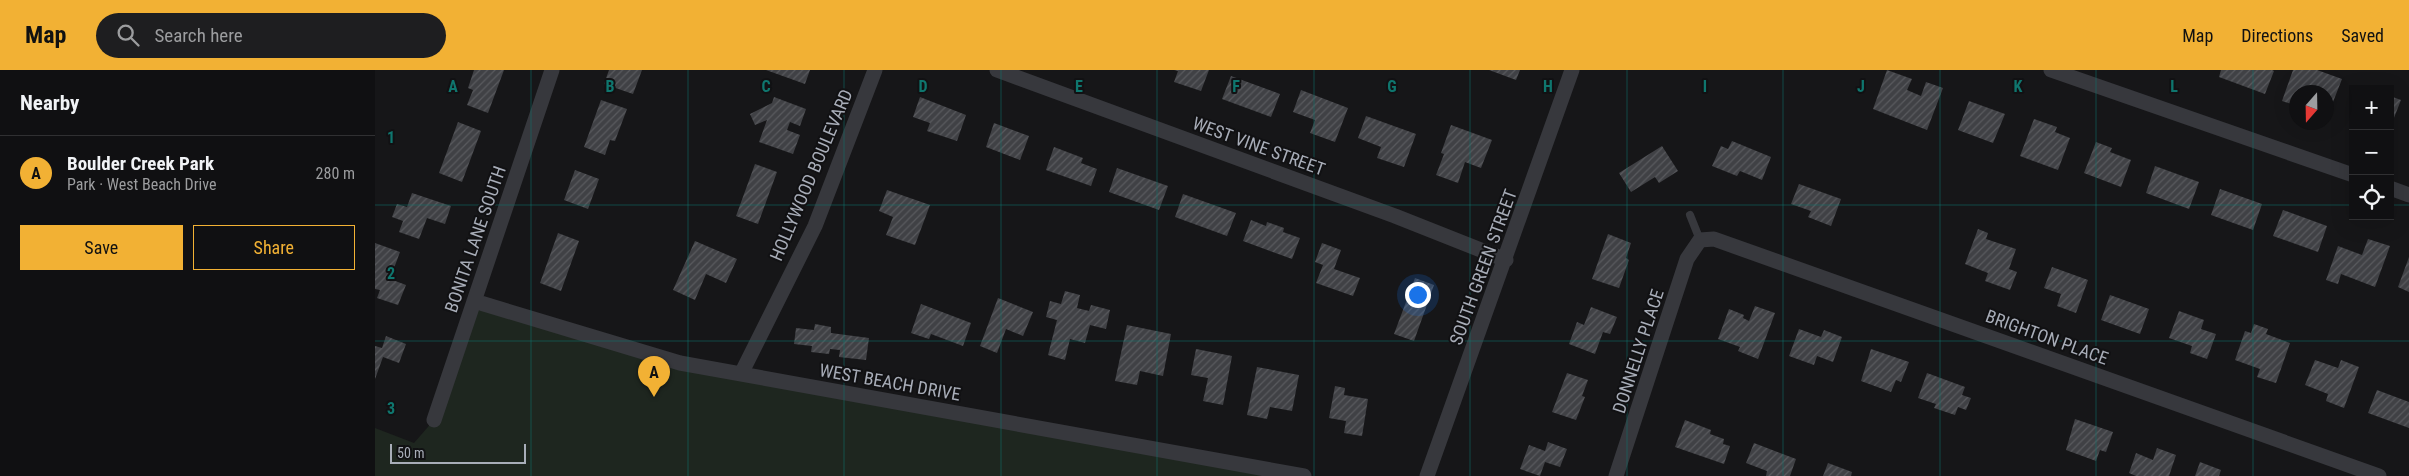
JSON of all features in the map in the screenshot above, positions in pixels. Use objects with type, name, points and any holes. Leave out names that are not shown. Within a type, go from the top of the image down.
[{"type":"street","name":"BONITA LANE SOUTH","points":[[434,420],[552,70]]},
{"type":"street","name":"HOLLYWOOD BOULEVARD","points":[[741,374],[815,226],[875,70]]},
{"type":"street","name":"WEST VINE STREET","points":[[997,70],[1395,216],[1506,260]]},
{"type":"street","name":"SOUTH GREEN STREET","points":[[1427,476],[1506,260],[1572,70]]},
{"type":"street","points":[[2051,70],[2349,174]]},
{"type":"street","points":[[2394,189],[2409,195]]},
{"type":"street","name":"BRIGHTON PLACE","points":[[1700,240],[1714,239],[1793,266],[2379,476]]},
{"type":"street","name":"DONNELLY PLACE","points":[[1616,476],[1687,259],[1700,240]]},
{"type":"street","name":"WEST BEACH DRIVE","points":[[474,301],[680,362],[1304,476]]},
{"type":"lane","points":[[1690,215],[1700,240]]},
{"type":"shaded area","points":[[494,307],[680,363],[1304,476],[375,476],[375,428],[414,443],[434,420],[463,314]]},
{"type":"building","points":[[474,70],[504,70],[488,113],[467,105],[473,90],[468,88]]},
{"type":"building","points":[[609,70],[642,70],[633,94],[604,84]]},
{"type":"building","points":[[766,70],[810,70],[805,84]]},
{"type":"building","points":[[1174,70],[1209,70],[1201,91],[1174,82],[1178,71]]},
{"type":"building","points":[[1489,70],[1520,70],[1516,80]]},
{"type":"building","points":[[1887,70],[1912,79],[1907,90],[1921,96],[1926,82],[1943,88],[1927,130],[1873,109]]},
{"type":"building","points":[[2221,70],[2274,71],[2265,94],[2219,77]]},
{"type":"building","points":[[2293,70],[2317,70],[2342,79],[2334,99],[2334,85],[2289,85],[2289,103],[2282,101]]},
{"type":"building","points":[[1231,76],[1280,94],[1271,117],[1222,99]]},
{"type":"building","points":[[1301,90],[1348,108],[1335,142],[1310,133],[1315,120],[1293,112]]},
{"type":"building","points":[[774,97],[806,109],[800,126],[790,122],[787,130],[800,135],[793,154],[759,142],[767,120],[755,125],[750,114],[772,103]]},
{"type":"building","points":[[920,97],[966,115],[957,141],[927,131],[930,123],[913,117]]},
{"type":"building","points":[[2394,97],[2401,100],[2394,118]]},
{"type":"building","points":[[601,100],[627,109],[615,141],[610,140],[605,155],[584,147]]},
{"type":"building","points":[[1969,101],[2005,114],[1993,143],[1958,130]]},
{"type":"building","points":[[1366,116],[1416,134],[1404,167],[1377,158],[1381,147],[1358,138]]},
{"type":"building","points":[[2034,119],[2057,127],[2055,132],[2070,138],[2058,170],[2020,156]]},
{"type":"building","points":[[458,122],[481,131],[462,182],[439,173]]},
{"type":"building","points":[[994,123],[1029,136],[1020,160],[986,147]]},
{"type":"building","points":[[1451,125],[1492,140],[1481,168],[1465,162],[1458,183],[1436,175],[1444,154],[1441,153]]},
{"type":"building","points":[[1732,141],[1771,157],[1762,180],[1740,171],[1737,176],[1712,166],[1721,146],[1728,149]]},
{"type":"building","points":[[2096,142],[2112,148],[2110,152],[2131,160],[2121,187],[2084,173]]},
{"type":"building","points":[[1662,146],[1678,171],[1659,183],[1655,177],[1631,192],[1619,173]]},
{"type":"building","points":[[1054,147],[1083,158],[1081,163],[1097,169],[1091,186],[1046,170]]},
{"type":"building","points":[[755,164],[777,172],[758,224],[736,216]]},
{"type":"building","points":[[2155,166],[2199,182],[2189,209],[2146,193]]},
{"type":"building","points":[[1117,168],[1168,186],[1159,210],[1109,192]]},
{"type":"building","points":[[575,170],[599,179],[588,209],[564,200]]},
{"type":"building","points":[[1799,184],[1841,199],[1831,226],[1808,217],[1811,211],[1791,204]]},
{"type":"building","points":[[2220,189],[2262,204],[2253,230],[2211,215]]},
{"type":"building","points":[[887,190],[930,205],[915,245],[886,235],[893,217],[879,211]]},
{"type":"building","points":[[412,193],[451,206],[445,224],[427,218],[419,239],[399,232],[403,221],[392,217],[397,204],[407,207]]},
{"type":"building","points":[[1183,194],[1236,213],[1227,236],[1175,217]]},
{"type":"building","points":[[2283,210],[2327,226],[2318,252],[2273,236]]},
{"type":"building","points":[[1251,220],[1266,226],[1267,222],[1284,228],[1283,232],[1300,238],[1292,259],[1243,241]]},
{"type":"building","points":[[1978,229],[1988,233],[1986,239],[2016,249],[2009,269],[2017,272],[2010,290],[1985,281],[1988,273],[1965,264]]},
{"type":"building","points":[[558,233],[579,241],[561,291],[540,283]]},
{"type":"building","points":[[1608,234],[1631,243],[1626,258],[1629,260],[1619,288],[1592,279]]},
{"type":"building","points":[[2368,239],[2390,246],[2375,287],[2341,274],[2338,284],[2326,280],[2338,246],[2362,255]]},
{"type":"building","points":[[695,241],[737,259],[726,283],[706,274],[695,300],[673,290]]},
{"type":"building","points":[[375,243],[400,252],[390,279],[406,285],[398,305],[377,298],[380,290],[375,289]]},
{"type":"building","points":[[1322,243],[1341,250],[1334,269],[1360,278],[1353,296],[1316,283],[1323,265],[1315,262]]},
{"type":"building","points":[[2409,257],[2409,292],[2398,287]]},
{"type":"building","points":[[2052,267],[2088,280],[2076,313],[2057,306],[2061,294],[2044,288]]},
{"type":"building","points":[[1415,278],[1434,285],[1414,341],[1394,334]]},
{"type":"building","points":[[1065,291],[1080,295],[1077,308],[1089,311],[1091,305],[1110,310],[1106,329],[1090,325],[1085,343],[1070,339],[1065,360],[1048,355],[1057,320],[1046,317],[1050,301],[1061,304]]},
{"type":"building","points":[[2110,295],[2149,309],[2140,334],[2101,320]]},
{"type":"building","points":[[998,298],[1033,312],[1023,336],[1006,329],[997,353],[980,346]]},
{"type":"building","points":[[921,304],[971,323],[963,346],[931,334],[929,339],[911,333]]},
{"type":"building","points":[[1755,306],[1775,313],[1758,359],[1738,351],[1740,347],[1718,339],[1729,309],[1744,315],[1743,318],[1749,321]]},
{"type":"building","points":[[1591,307],[1617,317],[1610,334],[1603,332],[1595,354],[1569,344],[1577,322],[1584,325]]},
{"type":"building","points":[[2179,311],[2204,320],[2201,329],[2216,334],[2207,359],[2190,353],[2192,346],[2169,338]]},
{"type":"building","points":[[815,324],[831,327],[831,333],[869,338],[866,360],[839,357],[840,350],[830,349],[829,354],[811,352],[812,346],[794,344],[796,328],[814,330]]},
{"type":"building","points":[[2254,324],[2268,329],[2266,334],[2290,343],[2276,383],[2257,377],[2260,369],[2235,360],[2245,331],[2251,333]]},
{"type":"building","points":[[1127,325],[1171,334],[1163,376],[1140,371],[1137,385],[1115,381]]},
{"type":"building","points":[[1799,329],[1821,337],[1824,330],[1842,337],[1833,362],[1817,356],[1814,365],[1789,356]]},
{"type":"building","points":[[386,336],[406,344],[399,363],[383,357],[375,379],[375,346],[382,348]]},
{"type":"building","points":[[1196,349],[1232,356],[1223,405],[1203,401],[1208,378],[1191,375]]},
{"type":"building","points":[[1871,349],[1909,362],[1901,382],[1896,380],[1891,392],[1861,381]]},
{"type":"building","points":[[2315,360],[2338,368],[2341,360],[2359,367],[2344,408],[2326,401],[2328,394],[2305,385]]},
{"type":"building","points":[[1257,367],[1299,375],[1292,411],[1270,407],[1267,419],[1247,415]]},
{"type":"building","points":[[1567,373],[1588,380],[1582,396],[1585,397],[1576,420],[1552,412]]},
{"type":"building","points":[[1927,373],[1965,387],[1962,395],[1971,398],[1966,410],[1958,407],[1955,415],[1934,408],[1936,404],[1918,398]]},
{"type":"building","points":[[1335,386],[1345,388],[1344,395],[1368,399],[1362,436],[1344,433],[1346,421],[1329,418]]},
{"type":"building","points":[[2377,390],[2409,402],[2409,428],[2368,413]]},
{"type":"building","points":[[2075,419],[2113,432],[2106,452],[2100,450],[2096,461],[2066,450]]},
{"type":"building","points":[[1685,420],[1711,430],[1710,434],[1724,439],[1723,444],[1730,446],[1724,464],[1675,447]]},
{"type":"building","points":[[1548,442],[1567,449],[1560,467],[1545,462],[1540,476],[1520,469],[1529,445],[1545,451]]},
{"type":"building","points":[[1754,443],[1796,459],[1790,476],[1766,476],[1767,471],[1746,463]]},
{"type":"building","points":[[2157,448],[2176,455],[2169,476],[2136,476],[2129,473],[2136,453],[2153,460]]},
{"type":"building","points":[[2200,462],[2221,470],[2219,476],[2195,476]]},
{"type":"building","points":[[1828,463],[1852,472],[1851,476],[1823,476]]},
{"type":"place","name":"Boulder Creek Park","points":[[654,397]]}]
